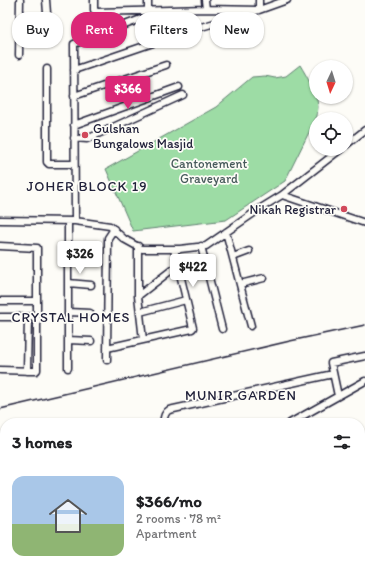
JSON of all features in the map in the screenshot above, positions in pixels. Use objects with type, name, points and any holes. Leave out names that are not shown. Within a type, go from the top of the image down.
[{"type":"street","points":[[19,55],[20,0]]},
{"type":"street","points":[[46,0],[47,12]]},
{"type":"street","points":[[94,0],[93,8],[97,12],[206,9],[259,10]]},
{"type":"street","points":[[148,0],[148,10],[162,36],[164,37],[259,10],[287,0]]},
{"type":"street","points":[[205,0],[206,9]]},
{"type":"street","points":[[259,0],[259,10]]},
{"type":"street","points":[[68,368],[68,255],[74,164],[74,44],[135,21]]},
{"type":"street","points":[[74,70],[136,48]]},
{"type":"street","points":[[74,96],[166,65]]},
{"type":"street","points":[[47,68],[47,162],[49,164],[74,164]]},
{"type":"street","points":[[74,125],[179,87]]},
{"type":"street","points":[[74,138],[87,139],[183,95]]},
{"type":"street","points":[[353,139],[365,130]]},
{"type":"street","points":[[0,220],[71,221],[110,226],[124,239],[142,249],[174,249],[206,246],[282,195],[332,156]]},
{"type":"street","points":[[282,195],[365,223]]},
{"type":"street","points":[[107,360],[108,238],[114,229]]},
{"type":"street","points":[[226,232],[251,326]]},
{"type":"street","points":[[0,246],[37,248],[37,370],[0,370]]},
{"type":"street","points":[[138,246],[138,296],[143,340]]},
{"type":"street","points":[[201,246],[222,330]]},
{"type":"street","points":[[107,348],[192,329],[193,327],[174,249]]},
{"type":"street","points":[[233,257],[249,251]]},
{"type":"street","points":[[68,255],[92,256]]},
{"type":"street","points":[[138,296],[178,265]]},
{"type":"street","points":[[240,284],[264,278]]},
{"type":"street","points":[[68,283],[91,285]]},
{"type":"street","points":[[140,312],[186,300]]},
{"type":"street","points":[[0,301],[37,302]]},
{"type":"street","points":[[68,312],[90,313]]},
{"type":"street","points":[[0,317],[37,317]]},
{"type":"street","points":[[28,317],[28,371]]},
{"type":"street","points":[[68,340],[91,340]]},
{"type":"street","points":[[338,396],[331,363],[365,356]]},
{"type":"street","points":[[164,418],[164,414],[168,410],[333,374]]},
{"type":"street","points":[[299,418],[365,381]]},
{"type":"green space","name":"Cantonement Graveyard","points":[[300,65],[309,81],[309,104],[317,104],[318,107],[317,112],[309,112],[309,132],[285,181],[226,220],[133,231],[106,169],[216,107],[252,77],[265,76],[275,78],[286,76]]},
{"type":"railway","points":[[0,409],[290,341],[365,325]]},
{"type":"place","name":"Gulshan Bungalows Masjid","points":[[85,135]]},
{"type":"place","name":"Nikah Registrar","points":[[344,209]]},
{"type":"district","name":"JOHER BLOCK 19","points":[[87,186]]},
{"type":"district","name":"CRYSTAL HOMES","points":[[71,317]]},
{"type":"district","name":"MUNIR GARDEN","points":[[241,395]]}]
